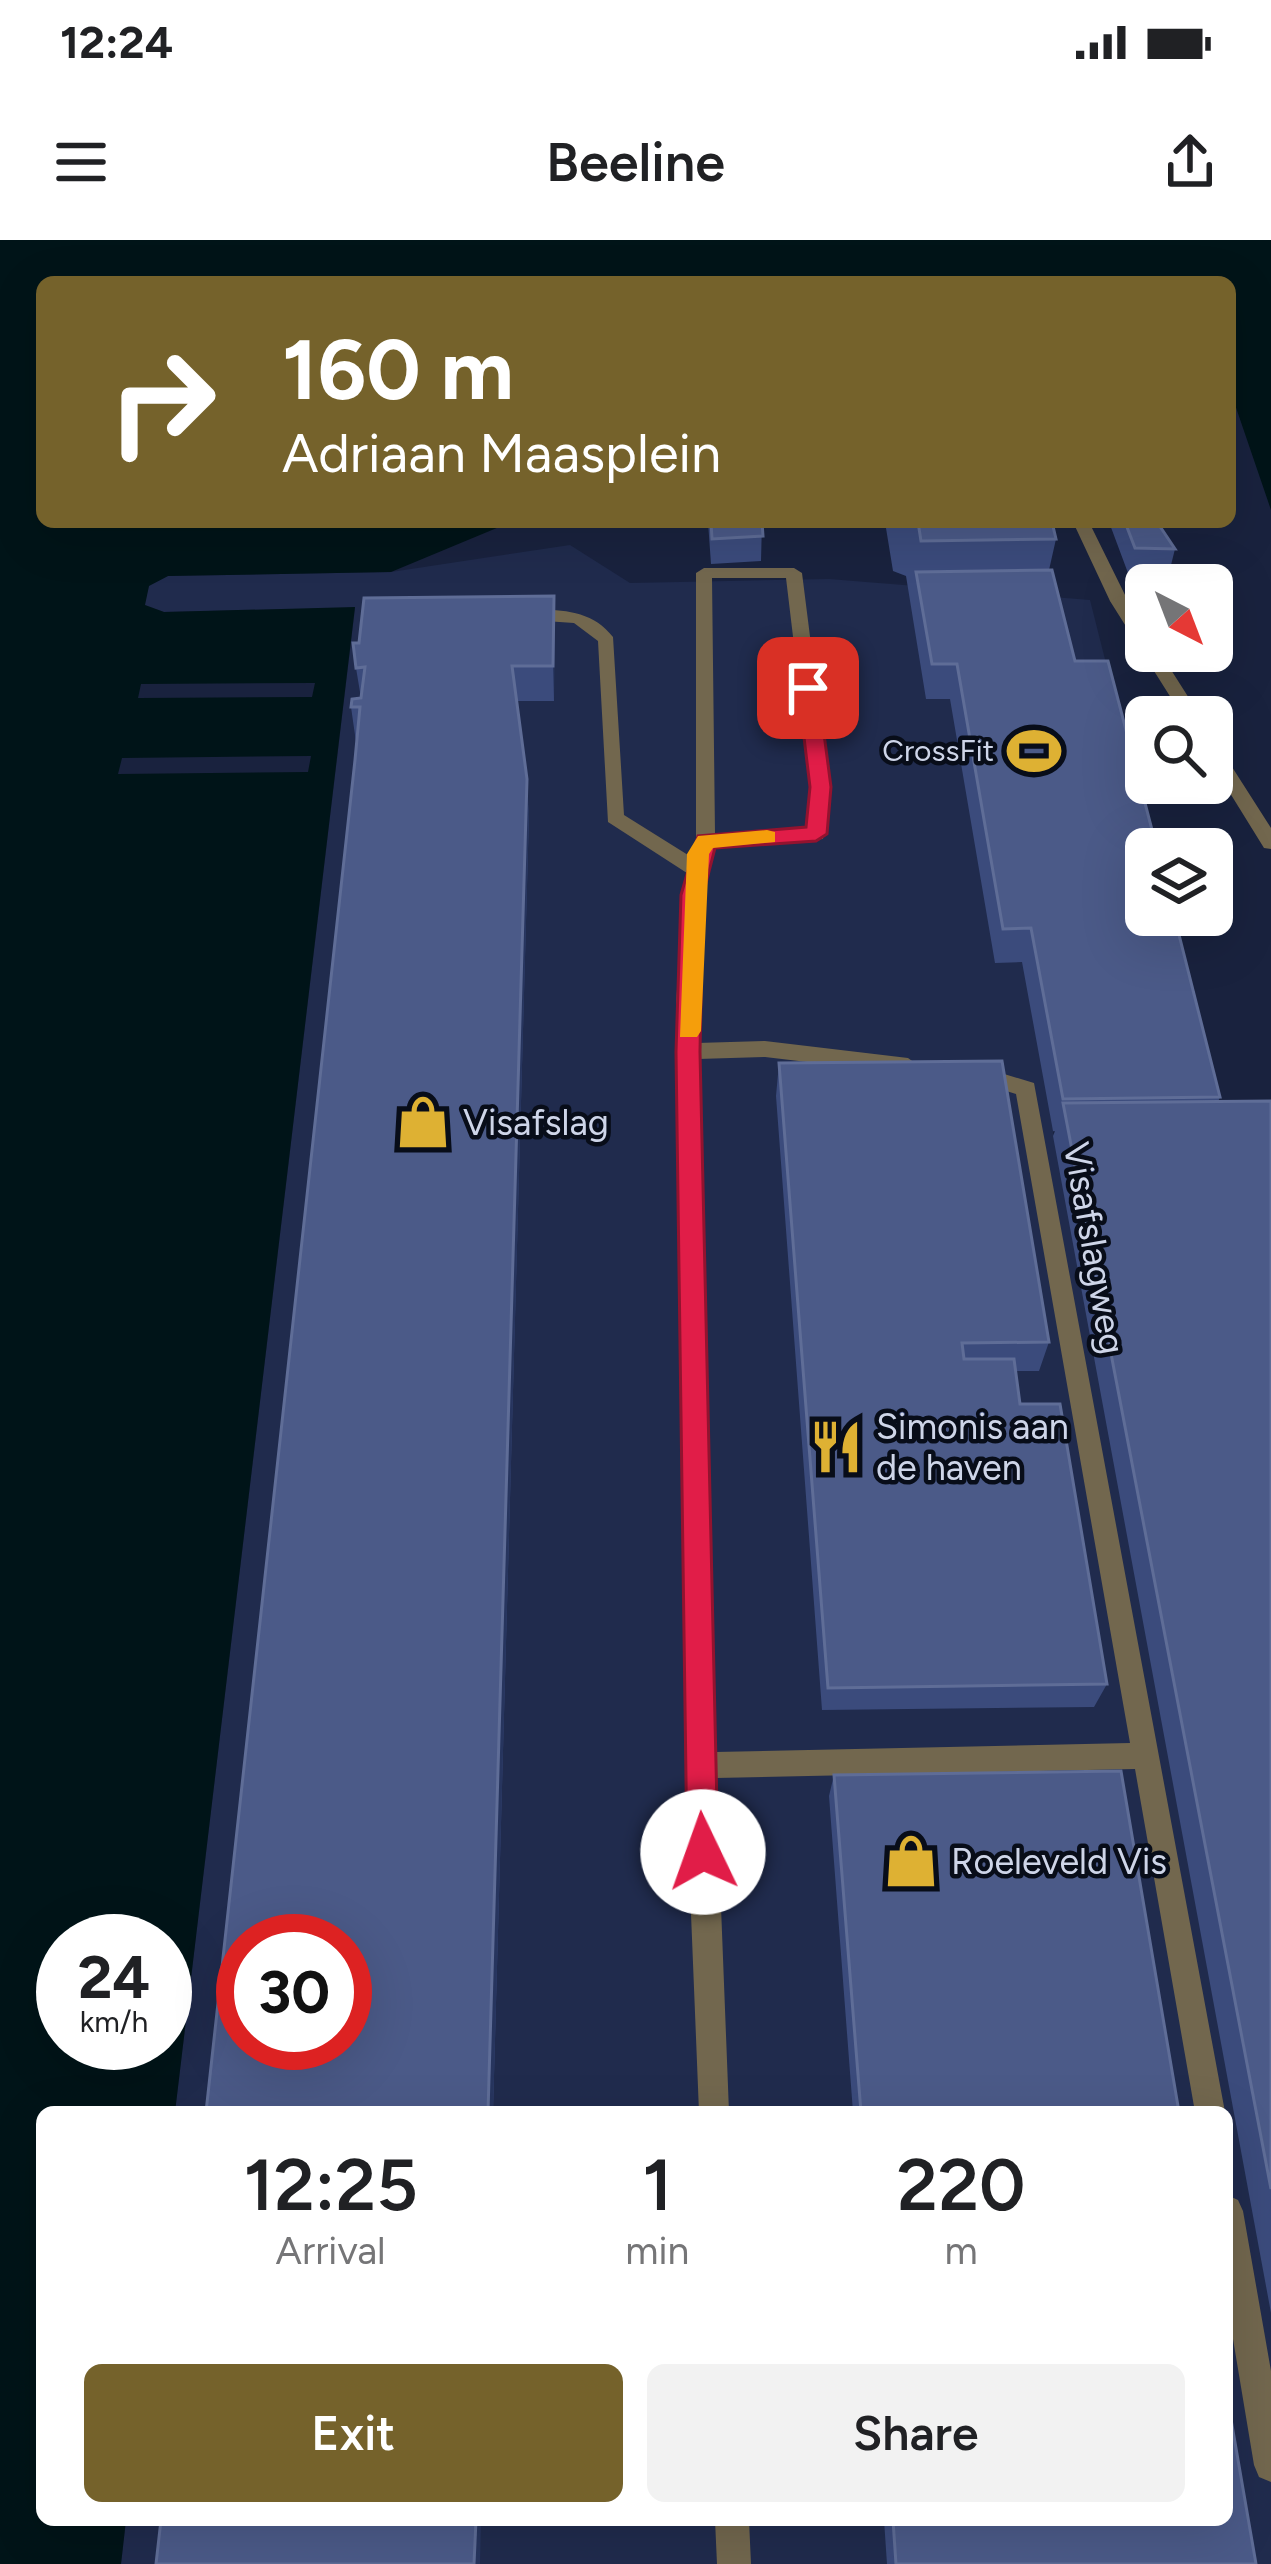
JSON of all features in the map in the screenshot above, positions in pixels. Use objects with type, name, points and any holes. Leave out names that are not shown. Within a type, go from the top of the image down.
[{"type":"street","points":[[1084,528],[1125,611]]},
{"type":"street","points":[[706,841],[816,834],[820,787],[794,573],[704,573],[706,841],[697,870],[688,1052],[699,1765],[714,2106]]},
{"type":"street","points":[[500,615],[567,616],[600,630],[607,641],[615,818],[697,870]]},
{"type":"street","points":[[1233,782],[1271,843]]},
{"type":"street","name":"Visafslagweg","points":[[688,1052],[765,1049],[943,1070],[1026,1089],[1209,2106]]},
{"type":"street","points":[[699,1765],[1148,1756]]},
{"type":"street","points":[[1233,2246],[1271,2465]]},
{"type":"street","points":[[732,2526],[734,2564]]},
{"type":"shaded area","points":[[0,240],[1271,240],[1271,510],[1236,408],[1236,276],[36,276],[36,528],[497,528],[391,572],[168,576],[149,586],[145,605],[164,612],[355,607],[192,1970],[192,1914],[36,1914],[36,2070],[180,2070],[176,2106],[36,2106],[36,2526],[125,2526],[121,2564],[0,2564]]},
{"type":"shaded area","points":[[570,545],[630,583],[829,579],[1090,600],[1125,738],[1125,804],[1142,804],[1148,828],[1125,828],[1125,936],[1154,936],[1224,1132],[1053,1132],[1271,2305],[1271,2564],[121,2564],[125,2526],[1233,2526],[1233,2106],[176,2106],[180,2070],[192,2070],[192,1970],[355,608],[164,612],[144,605],[149,585],[168,576],[391,572]]},
{"type":"pier","points":[[315,683],[312,697],[138,698],[141,684]]},
{"type":"pier","points":[[311,756],[308,772],[118,774],[122,758]]},
{"type":"building","points":[[711,528],[762,528],[763,536],[712,539]]},
{"type":"building","points":[[919,528],[1053,528],[1056,539],[921,541]]},
{"type":"building","points":[[1127,528],[1161,528],[1175,549],[1135,548]]},
{"type":"building","points":[[1052,570],[1075,661],[1108,661],[1125,726],[1125,804],[1145,804],[1152,828],[1125,828],[1125,936],[1179,936],[1220,1097],[1063,1099],[1031,928],[1003,929],[957,664],[932,664],[916,572]]},
{"type":"building","name":"Visafslag","points":[[554,596],[553,666],[512,666],[527,779],[488,2106],[207,2106],[216,2021],[216,2070],[372,2070],[372,1914],[228,1914],[355,760],[360,707],[351,707],[352,699],[361,698],[365,667],[356,668],[353,643],[359,643],[364,598]]},
{"type":"building","points":[[1002,1061],[1049,1342],[962,1343],[964,1359],[1014,1359],[1020,1404],[1060,1404],[1107,1684],[828,1688],[779,1063]]},
{"type":"building","points":[[1271,1101],[1271,2189],[1063,1103]]},
{"type":"building","points":[[1121,1771],[1178,2106],[861,2106],[834,1775]]},
{"type":"building","points":[[1233,2431],[1256,2564],[896,2564],[893,2526],[1233,2526]]},
{"type":"building","points":[[160,2526],[476,2526],[474,2564],[156,2564]]},
{"type":"slow traffic","points":[[689,1031],[692,895],[698,854],[706,841],[767,837]]},
{"type":"place","name":"CrossFit","points":[[1034,751]]},
{"type":"place","name":"Visafslag","points":[[423,1122]]},
{"type":"place","name":"Simonis aan de haven","points":[[836,1447]]},
{"type":"place","name":"Roeleveld Vis","points":[[911,1861]]},
{"type":"route","points":[[703,1852],[688,1052],[692,895],[698,854],[706,841],[816,834],[820,787],[808,688]]}]
